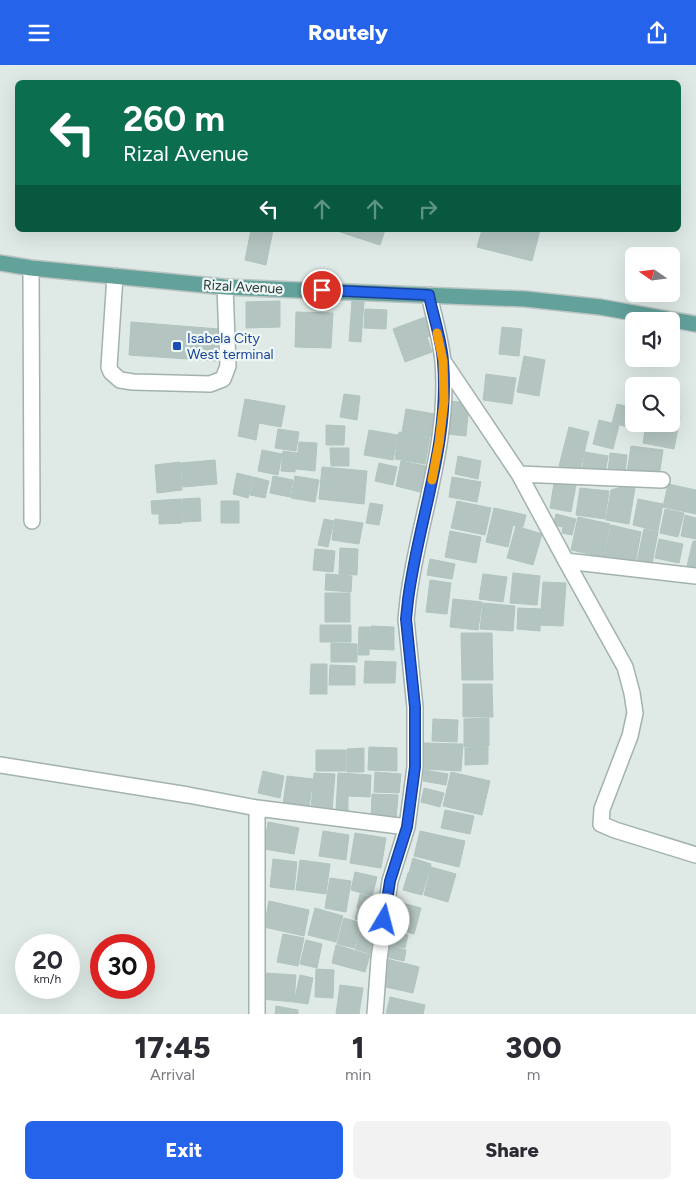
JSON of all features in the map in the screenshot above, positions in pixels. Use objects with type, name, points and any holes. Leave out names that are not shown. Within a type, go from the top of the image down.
[{"type":"main road","name":"Rizal Avenue","points":[[0,263],[115,277],[225,287],[525,299],[600,307],[696,324]]},
{"type":"street","points":[[31,268],[32,521]]},
{"type":"street","points":[[115,277],[109,367],[110,372],[120,380],[133,382],[210,384],[223,379],[228,366],[225,287]]},
{"type":"street","points":[[375,1014],[379,959],[390,881],[407,827],[415,767],[415,707],[406,619],[408,600],[439,443],[444,401],[443,361],[429,295]]},
{"type":"street","points":[[443,361],[519,473],[624,667],[632,693],[634,713],[630,736],[602,809],[601,823],[615,830],[696,855]]},
{"type":"street","points":[[519,473],[662,480]]},
{"type":"street","points":[[566,561],[696,576]]},
{"type":"street","points":[[0,765],[188,795],[257,809],[407,827]]},
{"type":"street","points":[[257,809],[257,1014]]},
{"type":"building","points":[[251,232],[273,232],[266,265],[245,260]]},
{"type":"building","points":[[340,232],[384,232],[380,245]]},
{"type":"building","points":[[481,232],[539,232],[532,261],[477,247]]},
{"type":"building","points":[[280,301],[280,327],[246,328],[246,302]]},
{"type":"building","points":[[352,301],[364,301],[361,342],[349,341]]},
{"type":"building","points":[[365,309],[387,310],[386,329],[364,328]]},
{"type":"building","points":[[296,312],[333,313],[331,348],[295,347]]},
{"type":"building","points":[[428,316],[434,335],[427,337],[432,352],[405,362],[393,329]]},
{"type":"building","points":[[131,322],[219,329],[216,361],[129,355]]},
{"type":"building","points":[[502,327],[522,329],[519,356],[499,354]]},
{"type":"building","points":[[524,356],[545,360],[539,396],[517,392]]},
{"type":"building","points":[[486,374],[516,378],[512,404],[483,400]]},
{"type":"building","points":[[344,394],[360,396],[357,420],[340,417]]},
{"type":"building","points":[[245,399],[285,406],[281,427],[259,423],[256,440],[238,436]]},
{"type":"building","points":[[450,401],[469,403],[466,436],[447,434]]},
{"type":"building","points":[[617,404],[625,406],[625,426],[612,423]]},
{"type":"building","points":[[406,409],[435,414],[431,437],[402,432]]},
{"type":"building","points":[[599,420],[619,425],[613,449],[593,444]]},
{"type":"building","points":[[326,425],[345,426],[344,445],[326,445]]},
{"type":"building","points":[[569,427],[589,432],[580,471],[559,466]]},
{"type":"building","points":[[278,429],[299,432],[296,451],[275,448]]},
{"type":"building","points":[[369,430],[398,435],[393,460],[364,455]]},
{"type":"building","points":[[399,432],[430,438],[425,464],[395,459]]},
{"type":"building","points":[[645,432],[677,432],[674,449],[643,443]]},
{"type":"building","points":[[299,442],[317,443],[315,471],[296,469]]},
{"type":"building","points":[[631,446],[663,450],[659,477],[627,473]]},
{"type":"building","points":[[330,448],[349,448],[349,466],[331,466]]},
{"type":"building","points":[[262,450],[282,454],[278,475],[258,471]]},
{"type":"building","points":[[283,451],[297,453],[295,472],[281,471]]},
{"type":"building","points":[[585,452],[608,456],[605,474],[582,471]]},
{"type":"building","points":[[610,453],[627,455],[625,473],[608,472]]},
{"type":"building","points":[[458,456],[481,461],[478,479],[455,474]]},
{"type":"building","points":[[215,460],[217,484],[183,487],[181,463]]},
{"type":"building","points":[[401,461],[426,466],[420,492],[396,486]]},
{"type":"building","points":[[180,462],[182,490],[157,493],[155,465]]},
{"type":"building","points":[[379,463],[397,467],[393,485],[375,481]]},
{"type":"building","points":[[322,467],[367,471],[364,504],[319,499]]},
{"type":"building","points":[[237,473],[253,477],[248,498],[233,494]]},
{"type":"building","points":[[273,476],[293,480],[290,497],[270,493]]},
{"type":"building","points":[[295,476],[319,480],[315,502],[291,498]]},
{"type":"building","points":[[254,477],[269,481],[265,498],[250,495]]},
{"type":"building","points":[[452,477],[481,482],[477,502],[449,497]]},
{"type":"building","points":[[555,477],[577,480],[571,512],[550,508]]},
{"type":"building","points":[[668,484],[696,490],[696,514],[663,507]]},
{"type":"building","points":[[625,486],[635,488],[629,524],[606,520],[611,490]]},
{"type":"building","points":[[580,488],[609,491],[605,519],[576,515]]},
{"type":"building","points":[[200,498],[201,521],[183,522],[182,499]]},
{"type":"building","points":[[181,499],[182,523],[159,524],[159,514],[152,514],[151,501]]},
{"type":"building","points":[[638,499],[663,504],[658,531],[633,525]]},
{"type":"building","points":[[221,501],[239,501],[239,523],[221,523]]},
{"type":"building","points":[[457,501],[491,508],[485,535],[451,528]]},
{"type":"building","points":[[370,503],[383,505],[379,525],[366,523]]},
{"type":"building","points":[[494,508],[526,515],[523,527],[513,525],[508,547],[486,542]]},
{"type":"building","points":[[665,509],[684,513],[678,537],[660,533]]},
{"type":"building","points":[[556,514],[576,519],[572,535],[562,533],[563,527],[553,525]]},
{"type":"building","points":[[685,515],[696,518],[696,539],[681,536]]},
{"type":"building","points":[[578,517],[610,524],[603,557],[571,550]]},
{"type":"building","points":[[324,519],[334,521],[328,547],[318,545]]},
{"type":"building","points":[[335,519],[363,523],[359,544],[332,540]]},
{"type":"building","points":[[611,525],[641,532],[635,564],[604,557]]},
{"type":"building","points":[[516,526],[542,534],[533,565],[507,558]]},
{"type":"building","points":[[644,529],[658,532],[652,564],[637,561]]},
{"type":"building","points":[[450,531],[481,537],[476,563],[445,557]]},
{"type":"building","points":[[659,539],[683,544],[679,563],[655,558]]},
{"type":"building","points":[[693,541],[696,541],[696,567],[687,566]]},
{"type":"building","points":[[340,548],[358,549],[357,575],[339,574]]},
{"type":"building","points":[[315,549],[335,551],[333,572],[313,570]]},
{"type":"building","points":[[430,559],[455,564],[452,579],[427,575]]},
{"type":"building","points":[[513,573],[540,576],[537,605],[510,603]]},
{"type":"building","points":[[326,574],[352,576],[351,592],[325,590]]},
{"type":"building","points":[[483,574],[507,577],[503,602],[479,599]]},
{"type":"building","points":[[430,580],[451,583],[447,614],[426,612]]},
{"type":"building","points":[[543,582],[566,583],[563,626],[540,625]]},
{"type":"building","points":[[325,593],[350,593],[350,622],[325,622]]},
{"type":"building","points":[[453,599],[482,602],[478,630],[450,627]]},
{"type":"building","points":[[483,603],[515,606],[513,631],[480,629]]},
{"type":"building","points":[[518,608],[541,609],[540,631],[517,629]]},
{"type":"building","points":[[320,625],[351,625],[351,642],[320,642]]},
{"type":"building","points":[[371,626],[394,627],[394,650],[370,649]]},
{"type":"building","points":[[359,627],[370,627],[369,655],[358,655]]},
{"type":"building","points":[[461,633],[492,633],[493,680],[462,680]]},
{"type":"building","points":[[331,643],[357,644],[357,662],[331,662]]},
{"type":"building","points":[[365,661],[396,662],[395,683],[364,683]]},
{"type":"building","points":[[311,664],[327,664],[327,694],[310,694]]},
{"type":"building","points":[[330,665],[355,666],[355,685],[329,685]]},
{"type":"building","points":[[463,684],[492,684],[493,717],[463,717]]},
{"type":"building","points":[[489,718],[489,746],[464,747],[464,719]]},
{"type":"building","points":[[433,719],[458,720],[457,742],[432,741]]},
{"type":"building","points":[[424,743],[463,744],[461,771],[423,769]]},
{"type":"building","points":[[369,747],[397,748],[397,771],[368,770]]},
{"type":"building","points":[[488,747],[488,764],[465,765],[465,748]]},
{"type":"building","points":[[364,748],[364,772],[347,772],[347,749]]},
{"type":"building","points":[[316,750],[346,750],[346,771],[316,771]]},
{"type":"building","points":[[424,770],[448,774],[446,785],[423,781]]},
{"type":"building","points":[[263,771],[284,776],[280,798],[258,793]]},
{"type":"building","points":[[375,772],[401,774],[399,793],[374,792]]},
{"type":"building","points":[[451,772],[490,781],[482,815],[443,806]]},
{"type":"building","points":[[314,773],[335,774],[332,810],[311,809]]},
{"type":"building","points":[[338,773],[371,775],[370,797],[348,796],[348,811],[336,811]]},
{"type":"building","points":[[287,776],[313,779],[309,807],[283,804]]},
{"type":"building","points":[[424,788],[444,793],[440,807],[421,802]]},
{"type":"building","points":[[372,794],[398,795],[396,820],[371,819]]},
{"type":"building","points":[[445,810],[474,816],[470,834],[441,828]]},
{"type":"building","points":[[268,822],[299,828],[294,854],[264,849]]},
{"type":"building","points":[[323,831],[349,835],[346,860],[319,856]]},
{"type":"building","points":[[420,831],[465,841],[459,867],[414,856]]},
{"type":"building","points":[[355,833],[386,838],[381,868],[350,863]]},
{"type":"building","points":[[413,858],[431,864],[427,878],[409,873]]},
{"type":"building","points":[[273,859],[297,862],[294,890],[270,887]]},
{"type":"building","points":[[300,860],[330,864],[326,894],[296,890]]},
{"type":"building","points":[[431,867],[456,874],[448,902],[424,895]]},
{"type":"building","points":[[355,872],[377,877],[372,896],[351,890]]},
{"type":"building","points":[[408,873],[427,878],[422,895],[403,890]]},
{"type":"building","points":[[330,878],[351,881],[346,912],[325,908]]},
{"type":"building","points":[[360,894],[383,901],[379,915],[357,908]]},
{"type":"building","points":[[269,901],[309,910],[304,936],[264,927]]},
{"type":"building","points":[[402,903],[421,908],[414,934],[396,929]]},
{"type":"building","points":[[315,908],[343,916],[336,942],[308,935]]},
{"type":"building","points":[[358,909],[379,915],[377,925],[355,919]]},
{"type":"building","points":[[344,918],[361,923],[354,948],[337,944]]},
{"type":"building","points":[[362,923],[378,927],[371,954],[355,949]]},
{"type":"building","points":[[391,931],[408,935],[405,948],[388,944]]},
{"type":"building","points":[[283,934],[304,938],[298,966],[277,962]]},
{"type":"building","points":[[306,940],[322,944],[317,968],[300,964]]},
{"type":"building","points":[[336,945],[370,955],[365,972],[332,963]]},
{"type":"building","points":[[389,945],[406,950],[404,961],[386,957]]},
{"type":"building","points":[[387,959],[419,967],[413,993],[381,986]]},
{"type":"building","points":[[316,969],[334,970],[333,998],[315,997]]},
{"type":"building","points":[[265,973],[296,975],[294,1002],[262,999]]},
{"type":"building","points":[[300,975],[313,978],[308,1004],[294,1002]]},
{"type":"building","points":[[340,985],[363,988],[359,1014],[336,1014]]},
{"type":"building","points":[[390,997],[425,1005],[423,1014],[386,1014]]},
{"type":"building","points":[[276,1006],[298,1010],[298,1014],[275,1014]]},
{"type":"slow traffic","points":[[432,480],[444,401],[443,361],[437,333]]},
{"type":"place","name":"Isabela City West terminal","points":[[177,346]]},
{"type":"route","points":[[322,290],[429,295],[443,361],[444,401],[439,443],[410,584],[406,619],[415,707],[415,767],[407,827],[390,881],[384,920]]}]
